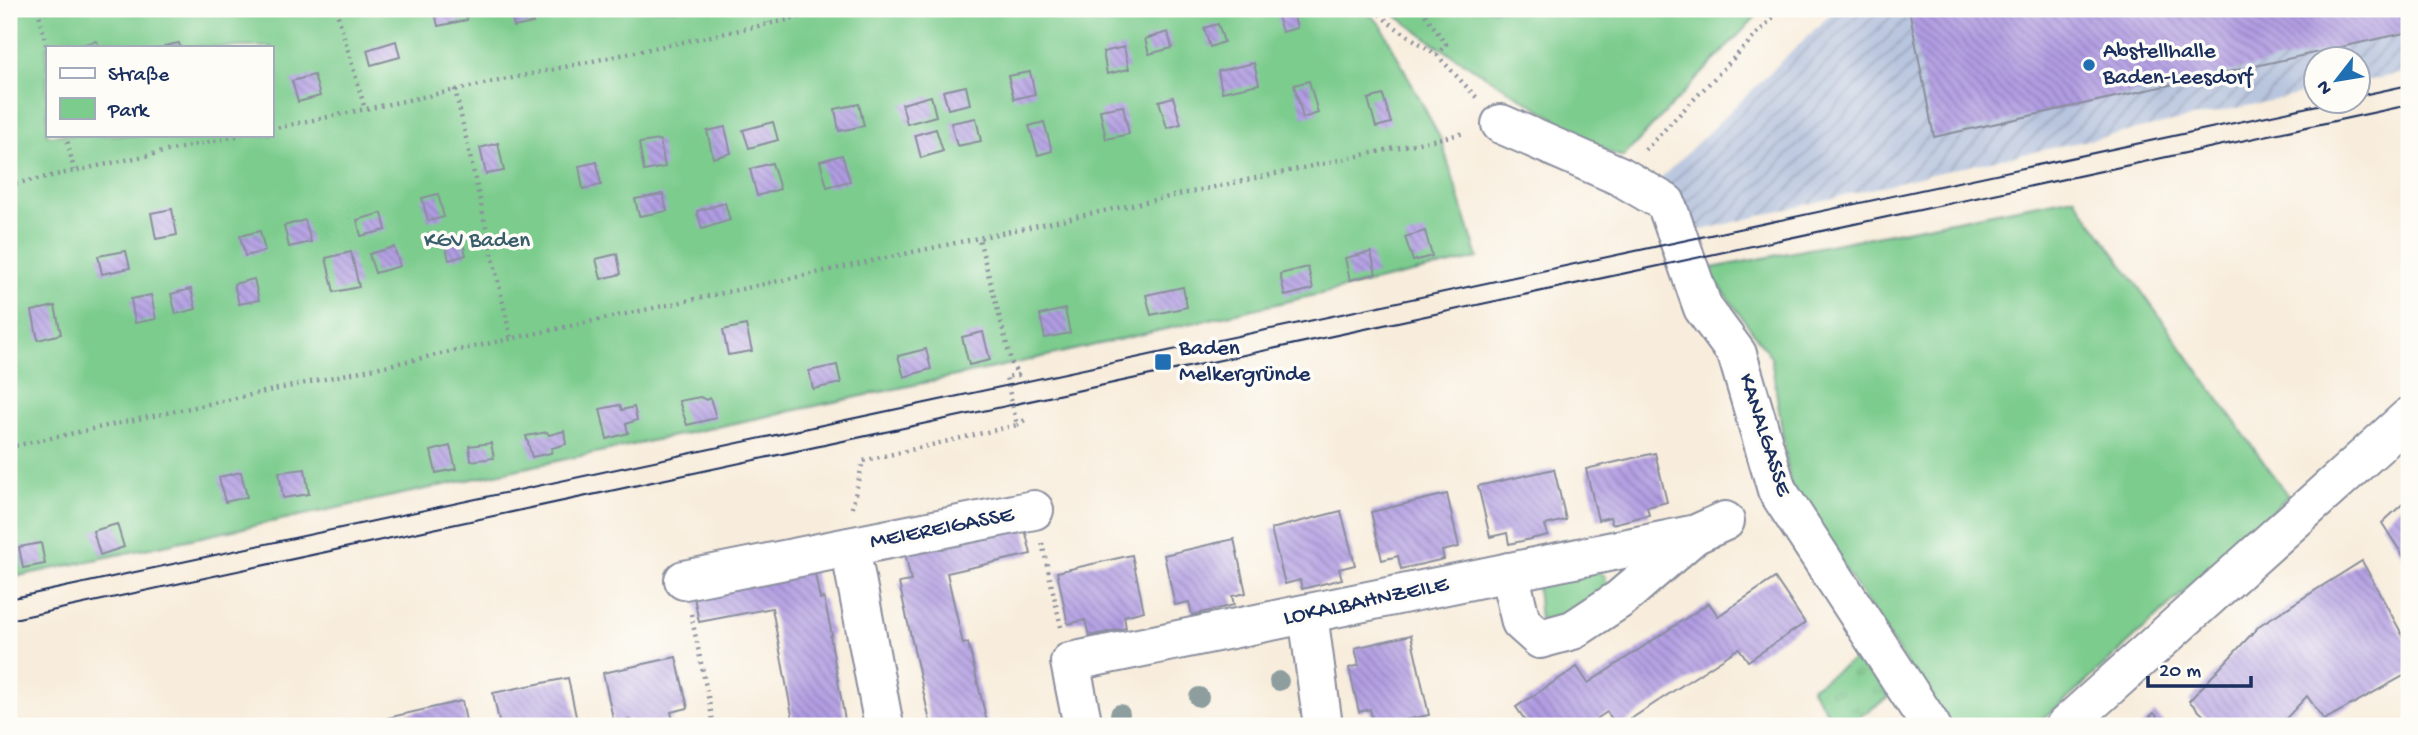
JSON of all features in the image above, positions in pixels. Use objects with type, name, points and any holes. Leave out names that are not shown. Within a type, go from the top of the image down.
[{"type":"street","points":[[1501,124],[1620,176]]},
{"type":"street","name":"KANALGASSE","points":[[1620,176],[1666,203],[1703,308],[1737,354],[1777,490],[1931,726]]},
{"type":"street","points":[[2065,726],[2409,417]]},
{"type":"street","name":"MEIEREIGASSE","points":[[684,580],[1034,510]]},
{"type":"street","name":"LOKALBAHNZEILE","points":[[1070,662],[1509,572],[1710,527],[1610,605],[1573,630],[1540,639],[1521,622],[1509,572]]},
{"type":"street","name":"MEIEREIGASSE","points":[[850,547],[884,726]]},
{"type":"street","points":[[1308,614],[1319,725]]},
{"type":"street","points":[[1070,662],[1083,726]]},
{"type":"path","points":[[38,9],[46,46]]},
{"type":"path","points":[[336,9],[365,109]]},
{"type":"path","points":[[764,9],[768,23]]},
{"type":"path","points":[[273,129],[839,9]]},
{"type":"path","points":[[1375,9],[1389,23],[1437,55],[1501,124]]},
{"type":"path","points":[[1421,9],[1446,44],[1437,55]]},
{"type":"path","points":[[1620,176],[1781,9]]},
{"type":"path","points":[[456,89],[511,339]]},
{"type":"path","points":[[66,136],[74,170]]},
{"type":"path","points":[[9,185],[237,136]]},
{"type":"path","points":[[9,447],[1441,140]]},
{"type":"path","points":[[979,239],[1018,374],[1006,377],[1017,425]]},
{"type":"path","points":[[850,547],[850,517],[863,460],[1017,425],[1028,418]]},
{"type":"path","points":[[1034,510],[1070,662]]},
{"type":"path","points":[[684,580],[714,726]]},
{"type":"shaded area","name":"Abstellhalle Baden-Leesdorf","points":[[1836,9],[2409,9],[2409,72],[2372,79],[2372,46],[2302,46],[2302,94],[1940,172],[1702,230],[1684,220],[1661,178]]},
{"type":"green space","name":"KGV Baden","points":[[9,9],[1364,9],[1381,25],[1441,140],[1478,258],[1012,364],[9,578]]},
{"type":"green space","points":[[1387,9],[1763,9],[1623,157],[1611,153],[1439,47]]},
{"type":"green space","points":[[2074,197],[2288,496],[2072,695],[2033,726],[1947,726],[1790,484],[1771,357],[1707,269]]},
{"type":"green space","points":[[1595,570],[1605,576],[1608,588],[1589,612],[1540,620],[1537,587],[1542,581]]},
{"type":"green space","points":[[1861,655],[1889,697],[1846,726],[1837,726],[1811,688]]},
{"type":"building","points":[[434,9],[464,9],[467,20],[438,26]]},
{"type":"building","points":[[510,9],[530,9],[533,23],[514,27]]},
{"type":"building","points":[[1275,9],[1292,9],[1297,28],[1282,32]]},
{"type":"building","name":"Abstellhalle Baden-Leesdorf","points":[[1909,9],[2409,9],[2409,32],[2346,46],[2302,46],[2302,56],[1934,137]]},
{"type":"building","points":[[1218,24],[1224,42],[1210,47],[1204,28]]},
{"type":"building","points":[[1168,32],[1172,48],[1149,54],[1145,39]]},
{"type":"building","points":[[97,41],[99,46],[77,46]]},
{"type":"building","points":[[396,41],[400,57],[371,65],[367,50]]},
{"type":"building","points":[[1124,47],[1129,69],[1107,74],[1103,52]]},
{"type":"building","points":[[1254,63],[1259,84],[1222,92],[1218,71]]},
{"type":"building","points":[[1030,72],[1035,94],[1014,99],[1008,76]]},
{"type":"building","points":[[314,75],[320,96],[298,102],[292,81]]},
{"type":"building","points":[[1309,81],[1318,113],[1303,118],[1294,85]]},
{"type":"building","points":[[966,86],[970,104],[948,109],[943,91]]},
{"type":"building","points":[[1383,95],[1391,123],[1376,127],[1368,99]]},
{"type":"building","points":[[931,96],[936,116],[907,124],[902,104]]},
{"type":"building","points":[[1173,97],[1181,124],[1167,128],[1159,101]]},
{"type":"building","points":[[859,104],[864,126],[839,131],[835,109]]},
{"type":"building","points":[[1123,106],[1129,134],[1106,139],[1100,110]]},
{"type":"building","points":[[976,118],[981,141],[957,146],[951,123]]},
{"type":"building","points":[[773,122],[778,140],[749,148],[743,130]]},
{"type":"building","points":[[1044,122],[1052,151],[1038,155],[1029,126]]},
{"type":"building","points":[[725,127],[731,153],[713,158],[707,131]]},
{"type":"building","points":[[936,129],[943,151],[921,158],[915,135]]},
{"type":"building","points":[[660,140],[665,167],[644,171],[639,143]]},
{"type":"building","points":[[498,143],[504,171],[486,174],[480,148]]},
{"type":"building","points":[[842,155],[850,181],[827,187],[820,161]]},
{"type":"building","points":[[597,162],[601,185],[583,189],[579,166]]},
{"type":"building","points":[[772,163],[780,189],[757,196],[750,169]]},
{"type":"building","points":[[438,194],[444,217],[428,221],[422,198]]},
{"type":"building","points":[[663,194],[667,211],[639,216],[635,199]]},
{"type":"building","points":[[725,203],[730,220],[702,229],[697,211]]},
{"type":"building","points":[[172,209],[177,235],[156,239],[151,213]]},
{"type":"building","points":[[382,213],[386,230],[361,236],[357,220]]},
{"type":"building","points":[[305,220],[311,242],[289,247],[284,226]]},
{"type":"building","points":[[260,231],[265,251],[245,256],[240,236]]},
{"type":"building","points":[[1425,231],[1432,256],[1413,261],[1405,237]]},
{"type":"building","points":[[461,235],[466,255],[449,260],[444,239]]},
{"type":"building","points":[[394,247],[400,266],[375,273],[369,254]]},
{"type":"building","points":[[126,251],[130,268],[102,274],[98,256]]},
{"type":"building","points":[[351,252],[359,287],[334,292],[326,258]]},
{"type":"building","points":[[1371,252],[1376,274],[1350,280],[1345,258]]},
{"type":"building","points":[[617,254],[621,274],[601,279],[596,259]]},
{"type":"building","points":[[1308,267],[1313,289],[1285,296],[1280,274]]},
{"type":"building","points":[[254,279],[259,300],[239,304],[234,284]]},
{"type":"building","points":[[1183,287],[1187,307],[1151,315],[1146,295]]},
{"type":"building","points":[[191,289],[196,309],[176,314],[171,294]]},
{"type":"building","points":[[151,295],[156,319],[135,323],[131,299]]},
{"type":"building","points":[[55,306],[61,334],[38,340],[32,311]]},
{"type":"building","points":[[1065,309],[1070,333],[1045,338],[1040,315]]},
{"type":"building","points":[[746,325],[752,351],[728,355],[723,330]]},
{"type":"building","points":[[983,332],[990,360],[969,365],[962,337]]},
{"type":"building","points":[[926,349],[931,369],[904,377],[898,356]]},
{"type":"building","points":[[837,365],[841,383],[813,389],[809,371]]},
{"type":"building","points":[[700,397],[706,400],[710,398],[716,418],[687,425],[679,401]]},
{"type":"building","points":[[620,405],[622,410],[634,407],[637,420],[626,424],[628,433],[607,439],[600,409]]},
{"type":"building","points":[[564,431],[566,444],[552,448],[551,453],[532,457],[526,436]]},
{"type":"building","points":[[491,443],[494,458],[471,461],[469,446]]},
{"type":"building","points":[[450,446],[456,469],[436,473],[431,451]]},
{"type":"building","points":[[1655,453],[1667,502],[1647,507],[1649,515],[1612,524],[1610,517],[1598,520],[1586,469]]},
{"type":"building","points":[[305,469],[309,494],[283,498],[279,472]]},
{"type":"building","points":[[1554,469],[1566,520],[1545,525],[1548,535],[1509,544],[1507,533],[1490,537],[1478,486]]},
{"type":"building","points":[[241,472],[247,497],[225,502],[219,477]]},
{"type":"building","points":[[1447,494],[1459,547],[1442,551],[1444,559],[1401,569],[1398,556],[1382,560],[1371,512]]},
{"type":"building","points":[[2409,498],[2409,565],[2382,523]]},
{"type":"building","points":[[1341,511],[1355,565],[1339,569],[1342,579],[1302,589],[1300,580],[1285,584],[1271,529]]},
{"type":"building","points":[[117,524],[124,547],[100,555],[93,531]]},
{"type":"building","points":[[1024,525],[1031,554],[947,573],[963,644],[968,643],[988,726],[931,726],[899,583],[911,581],[905,552]]},
{"type":"building","points":[[1234,539],[1246,593],[1232,596],[1234,605],[1192,615],[1189,602],[1175,605],[1164,555]]},
{"type":"building","points":[[41,543],[45,564],[23,568],[19,547]]},
{"type":"building","points":[[1132,555],[1144,611],[1124,616],[1126,628],[1089,636],[1085,620],[1068,624],[1057,572]]},
{"type":"building","points":[[2362,561],[2409,647],[2409,673],[2324,720],[2307,696],[2279,726],[2214,726],[2189,701],[2260,625]]},
{"type":"building","points":[[814,569],[820,599],[824,598],[832,635],[830,636],[846,726],[794,726],[772,608],[699,622],[693,592]]},
{"type":"building","points":[[1775,578],[1805,623],[1748,661],[1739,648],[1620,726],[1617,726],[1607,712],[1586,726],[1529,726],[1516,707],[1577,667],[1588,683],[1709,603],[1718,616]]},
{"type":"building","points":[[1411,635],[1429,715],[1374,726],[1370,709],[1359,712],[1349,668],[1359,665],[1355,648]]},
{"type":"building","points":[[676,657],[688,708],[671,712],[673,720],[644,726],[631,726],[630,720],[614,723],[603,673]]},
{"type":"building","points":[[568,678],[578,726],[500,726],[493,693]]},
{"type":"building","points":[[462,701],[467,726],[389,726],[387,718]]},
{"type":"building","points":[[2154,713],[2167,726],[2141,726]]},
{"type":"tram line","points":[[2372,93],[2409,85]]},
{"type":"tram line","points":[[9,620],[2409,105]]},
{"type":"tram line","points":[[9,599],[2302,108]]},
{"type":"place","name":"Abstellhalle Baden-Leesdorf","points":[[2089,65]]},
{"type":"place","name":"Baden Melkergründe","points":[[1163,362]]}]
